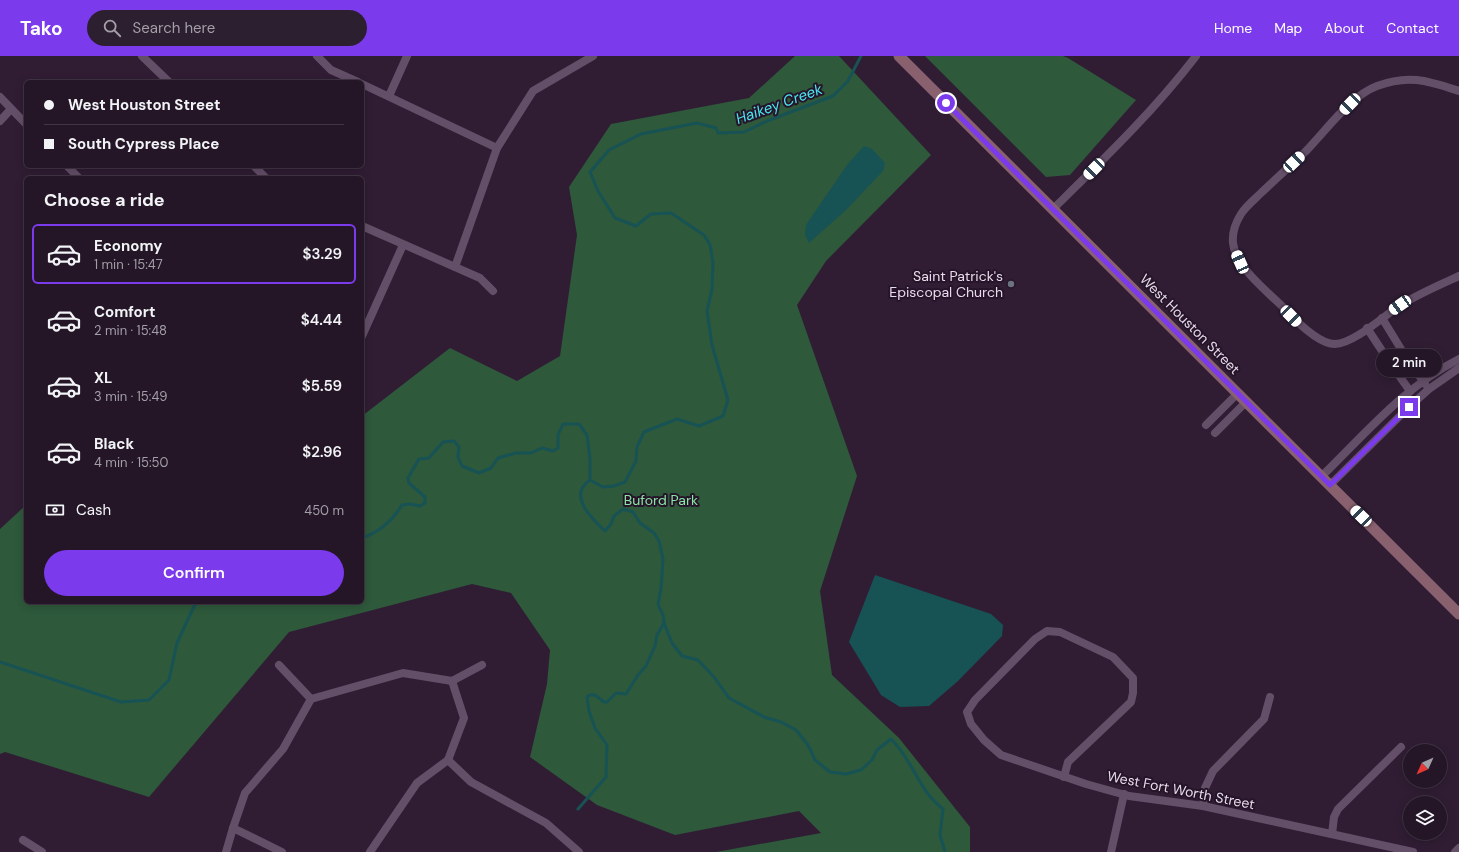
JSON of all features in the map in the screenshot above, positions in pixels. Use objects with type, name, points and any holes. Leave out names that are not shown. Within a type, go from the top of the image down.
[{"type":"main road","name":"West Houston Street","points":[[899,56],[1459,614]]},
{"type":"street","points":[[142,56],[167,80]]},
{"type":"street","points":[[317,56],[331,70],[354,80]]},
{"type":"street","points":[[389,96],[406,56]]},
{"type":"street","points":[[455,267],[497,148],[533,91],[593,56]]},
{"type":"street","points":[[1053,209],[1137,126],[1196,56]]},
{"type":"street","points":[[1459,91],[1416,80],[1401,79],[1388,82],[1363,93],[1350,104],[1242,213],[1235,228],[1233,241],[1235,251],[1240,262],[1301,326],[1317,338],[1334,344],[1351,339],[1400,305],[1459,276]]},
{"type":"street","points":[[364,85],[497,148]]},
{"type":"street","points":[[0,97],[24,122]]},
{"type":"street","points":[[0,121],[11,109]]},
{"type":"street","points":[[69,168],[77,176]]},
{"type":"street","points":[[256,168],[264,176]]},
{"type":"street","points":[[364,227],[480,278],[493,291]]},
{"type":"street","points":[[364,332],[403,245]]},
{"type":"street","points":[[1382,318],[1409,362],[1429,389]]},
{"type":"street","points":[[1367,328],[1410,391]]},
{"type":"street","points":[[1322,477],[1410,391],[1422,381],[1459,359]]},
{"type":"street","points":[[1396,371],[1409,362]]},
{"type":"street","points":[[1330,485],[1409,407],[1429,389],[1459,368]]},
{"type":"street","points":[[1206,425],[1238,393]]},
{"type":"street","points":[[1215,433],[1246,402]]},
{"type":"street","name":"West Fort Worth Street","points":[[1064,777],[1068,762],[1132,702],[1134,693],[1133,678],[1113,657],[1060,632],[1047,631],[1035,639],[986,688],[975,700],[968,712],[971,724],[984,740],[1000,754],[1064,777],[1124,794],[1203,806],[1413,852]]},
{"type":"street","points":[[279,665],[311,699]]},
{"type":"street","points":[[226,852],[245,793],[283,749],[311,699],[403,673],[452,681],[482,665]]},
{"type":"street","points":[[370,852],[417,783],[448,760],[464,718],[452,681]]},
{"type":"street","points":[[1203,806],[1205,788],[1208,779],[1213,771],[1264,719],[1270,697]]},
{"type":"street","points":[[1332,834],[1334,816],[1338,809],[1401,747]]},
{"type":"street","points":[[448,760],[471,782],[546,822],[579,852]]},
{"type":"street","points":[[1112,852],[1124,794]]},
{"type":"street","points":[[233,828],[282,852]]},
{"type":"street","points":[[23,840],[42,852]]},
{"type":"street","points":[[1455,852],[1459,848]]},
{"type":"green space","name":"Buford Park","points":[[795,56],[839,56],[931,155],[826,261],[797,305],[857,476],[820,591],[832,675],[899,738],[970,827],[970,852],[716,852],[821,833],[799,811],[675,835],[597,805],[530,757],[547,684],[550,650],[511,593],[472,584],[289,632],[149,797],[5,752],[0,754],[0,529],[24,507],[24,604],[364,604],[364,414],[450,348],[517,381],[560,356],[577,235],[569,187],[611,124],[749,98]]},
{"type":"green space","points":[[925,56],[1063,56],[1136,100],[1070,175],[1046,177]]},
{"type":"shaded area","points":[[864,146],[872,149],[885,163],[883,171],[846,210],[809,243],[805,235],[806,225],[847,165]]},
{"type":"shaded area","points":[[875,575],[991,614],[1003,625],[1002,636],[958,681],[929,706],[900,707],[881,695],[849,642]]},
{"type":"waterway","name":"Haikey Creek","points":[[861,56],[848,81],[833,96],[767,121],[744,132],[718,133],[716,128],[697,123],[641,134],[609,150],[590,172],[598,191],[615,218],[636,226],[651,214],[671,213],[704,235],[710,245],[713,262],[712,289],[707,311],[712,345],[728,400],[723,416],[699,426],[677,419],[644,432],[637,447],[636,461],[625,482],[614,486],[603,487],[590,480],[584,486],[581,493],[581,500],[588,514],[605,531],[611,524],[614,516],[623,509],[633,512],[640,523],[654,533],[659,541],[663,559],[661,589],[658,604],[672,643],[682,656],[698,660],[714,677],[729,698],[764,717],[781,722],[796,730],[808,745],[815,760],[830,772],[846,774],[861,770],[872,760],[877,750],[891,739],[899,747],[927,793],[943,809],[940,835],[945,852]]},
{"type":"waterway","points":[[364,537],[374,533],[385,525],[402,505],[410,504],[420,506],[425,503],[425,497],[409,483],[408,478],[419,459],[429,458],[443,442],[454,441],[459,447],[458,457],[462,466],[479,473],[491,468],[498,458],[516,453],[531,453],[542,448],[553,451],[558,448],[558,435],[563,424],[579,424],[587,435],[590,459],[590,480]]},
{"type":"waterway","points":[[0,662],[121,702],[149,700],[169,680],[177,643],[195,604]]},
{"type":"waterway","points":[[578,809],[606,777],[607,745],[595,728],[589,711],[587,697],[590,695],[595,695],[604,702],[607,702],[616,693],[626,694],[638,675],[646,666],[655,646],[657,635],[664,623]]},
{"type":"place","name":"Saint Patrick's Episcopal Church","points":[[1011,284]]},
{"type":"route","points":[[946,103],[1330,485],[1409,407]]}]
